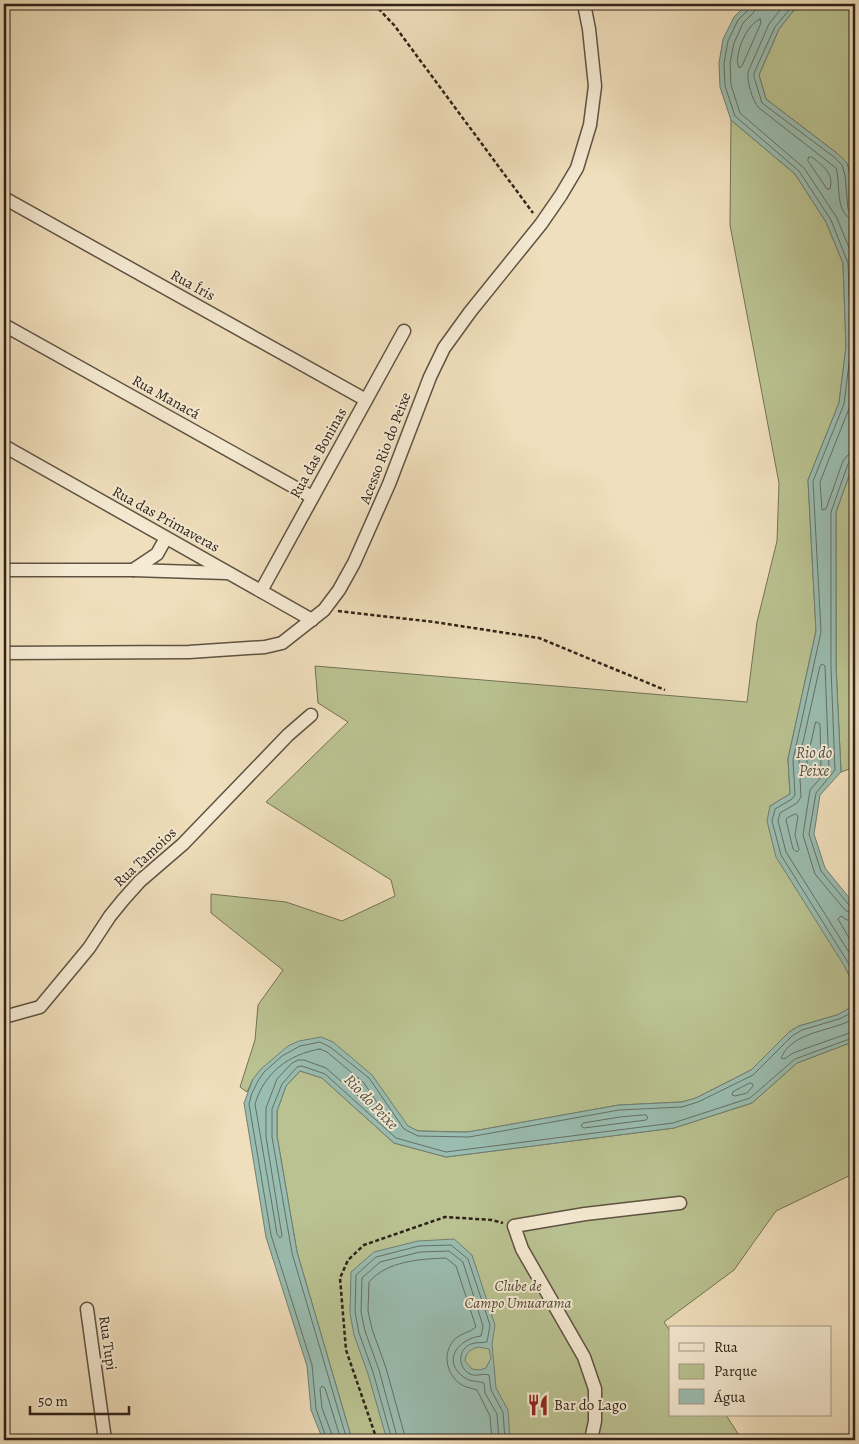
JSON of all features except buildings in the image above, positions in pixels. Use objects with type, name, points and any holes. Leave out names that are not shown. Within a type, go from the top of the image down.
[{"type":"street","name":"Acesso Rio do Peixe","points":[[4,653],[189,652],[249,648],[282,643],[324,610],[354,563],[389,484],[430,377],[444,348],[470,312],[541,224],[561,195],[576,168],[590,125],[595,86],[589,29],[584,4]]},
{"type":"street","name":"Rua Íris","points":[[4,198],[366,400]]},
{"type":"street","name":"Rua Manacá","points":[[4,324],[312,497]]},
{"type":"street","name":"Rua das Boninas","points":[[261,591],[404,331]]},
{"type":"street","name":"Rua das Primaveras","points":[[4,446],[312,620]]},
{"type":"street","points":[[133,570],[157,554],[166,538]]},
{"type":"street","points":[[4,570],[133,570],[228,573]]},
{"type":"street","name":"Rua Tamoios","points":[[4,1017],[40,1007],[89,948],[123,900],[140,882],[183,844],[288,735],[311,715]]},
{"type":"street","points":[[591,1440],[595,1422],[595,1389],[584,1356],[522,1249],[514,1226],[585,1214],[680,1203]]},
{"type":"street","name":"Rua Tupi","points":[[87,1309],[105,1440]]},
{"type":"path","points":[[374,4],[394,25],[541,224]]},
{"type":"path","points":[[324,610],[434,622],[539,638],[665,690]]},
{"type":"path","points":[[377,1440],[346,1350],[340,1278],[348,1260],[364,1245],[445,1217],[492,1220],[514,1226]]},
{"type":"green space","points":[[803,4],[855,4],[855,224],[850,174],[847,163],[766,99],[759,75],[779,29],[794,10]]},
{"type":"green space","points":[[731,120],[795,174],[826,222],[843,263],[846,347],[839,403],[808,480],[816,631],[788,759],[790,794],[770,806],[855,988],[854,999],[848,1009],[837,1015],[799,1026],[789,1032],[751,1070],[696,1098],[682,1102],[619,1105],[468,1132],[418,1131],[407,1126],[333,1042],[253,1079],[247,1092],[240,1087],[255,1040],[258,1005],[283,970],[211,913],[211,894],[286,902],[342,921],[395,896],[391,880],[266,802],[348,722],[318,703],[315,666],[747,702],[757,622],[777,541],[779,483],[730,225]]},
{"type":"green space","points":[[855,459],[855,767],[841,772],[836,667],[836,512]]},
{"type":"green space","name":"Clube de Campo Umuarama","points":[[855,1041],[855,1173],[776,1211],[734,1270],[664,1322],[669,1330],[669,1416],[727,1416],[742,1440],[352,1440],[297,1252],[277,1136],[277,1111],[286,1086],[300,1071],[322,1078],[394,1143],[446,1157],[674,1128],[752,1103],[797,1063]]},
{"type":"water","name":"Rio do Peixe","points":[[747,4],[803,4],[794,10],[779,29],[759,75],[766,99],[838,154],[847,163],[850,174],[855,224],[855,459],[836,512],[836,667],[841,772],[820,795],[814,834],[825,868],[855,905],[855,988],[845,967],[776,857],[767,821],[770,806],[790,794],[788,759],[816,631],[808,480],[839,403],[846,347],[843,263],[826,222],[795,174],[731,120],[720,87],[719,63],[723,39],[734,17]]},
{"type":"water","name":"Rio do Peixe","points":[[855,988],[855,1041],[797,1063],[752,1103],[674,1128],[446,1157],[394,1143],[322,1078],[300,1071],[286,1086],[277,1111],[277,1136],[297,1252],[352,1440],[323,1440],[311,1410],[307,1366],[266,1237],[244,1103],[253,1079],[261,1069],[288,1046],[299,1041],[321,1037],[333,1042],[372,1075],[408,1126],[418,1131],[468,1132],[619,1105],[682,1102],[696,1098],[751,1070],[789,1032],[799,1026],[837,1015],[848,1009],[854,999]]},
{"type":"water","points":[[454,1239],[472,1255],[495,1325],[492,1344],[496,1388],[508,1410],[510,1440],[387,1440],[368,1374],[354,1335],[350,1313],[351,1272],[374,1252],[418,1241]],"holes":[[[478,1347],[489,1349],[491,1358],[486,1368],[480,1370],[472,1369],[465,1361],[467,1353],[473,1349]]]},
{"type":"place","name":"Bar do Lago","points":[[538,1405]]}]
